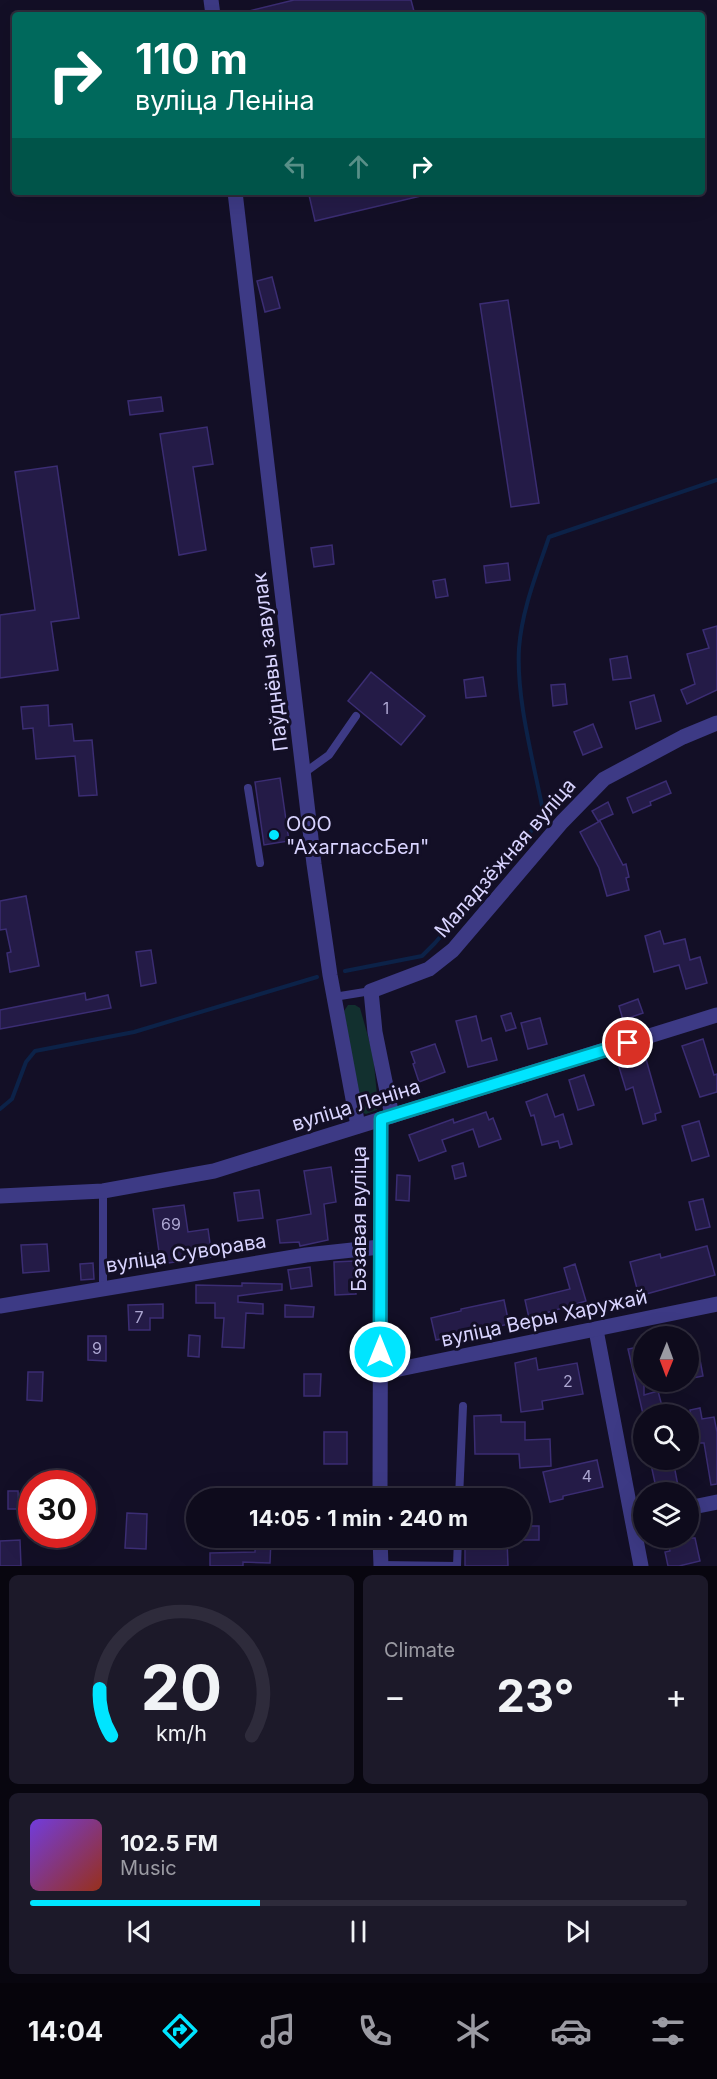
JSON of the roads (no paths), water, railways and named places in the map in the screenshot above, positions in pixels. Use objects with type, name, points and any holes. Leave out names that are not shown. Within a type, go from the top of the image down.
[{"type":"street","name":"Паўднёвы завулак","points":[[234,195],[316,875],[334,997],[358,1126]]},
{"type":"street","name":"Маладзёжная вуліца","points":[[371,992],[429,969],[453,950],[562,822],[604,779],[684,737],[717,723]]},
{"type":"street","points":[[371,992],[386,1118]]},
{"type":"street","name":"вуліца Леніна","points":[[0,1196],[103,1191],[214,1171],[717,1015]]},
{"type":"street","name":"Бэзавая вуліца","points":[[380,1488],[380,1246],[386,1118]]},
{"type":"street","name":"вуліца Суворава","points":[[0,1306],[306,1254],[380,1246]]},
{"type":"street","name":"вуліца Веры Харужай","points":[[380,1373],[717,1304]]},
{"type":"street","points":[[596,1330],[633,1496]]},
{"type":"street","points":[[699,1506],[717,1502]]},
{"type":"street","points":[[381,1548],[381,1566]]},
{"type":"street","points":[[640,1548],[641,1566]]},
{"type":"lane","points":[[304,773],[329,755],[356,716]]},
{"type":"lane","points":[[248,788],[260,863]]},
{"type":"lane","points":[[334,997],[371,992]]},
{"type":"lane","points":[[103,1191],[103,1288]]},
{"type":"lane","points":[[459,1488],[463,1406]]},
{"type":"lane","points":[[381,1566],[456,1566],[457,1548]]},
{"type":"waterway","points":[[345,971],[422,956],[544,816],[523,710],[519,648],[527,605],[549,537],[717,480]]},
{"type":"waterway","points":[[0,1109],[12,1099],[26,1062],[35,1051],[134,1032],[317,977]]},
{"type":"place","name":"ООО \"АхаглассБел\"","points":[[274,835]]}]
